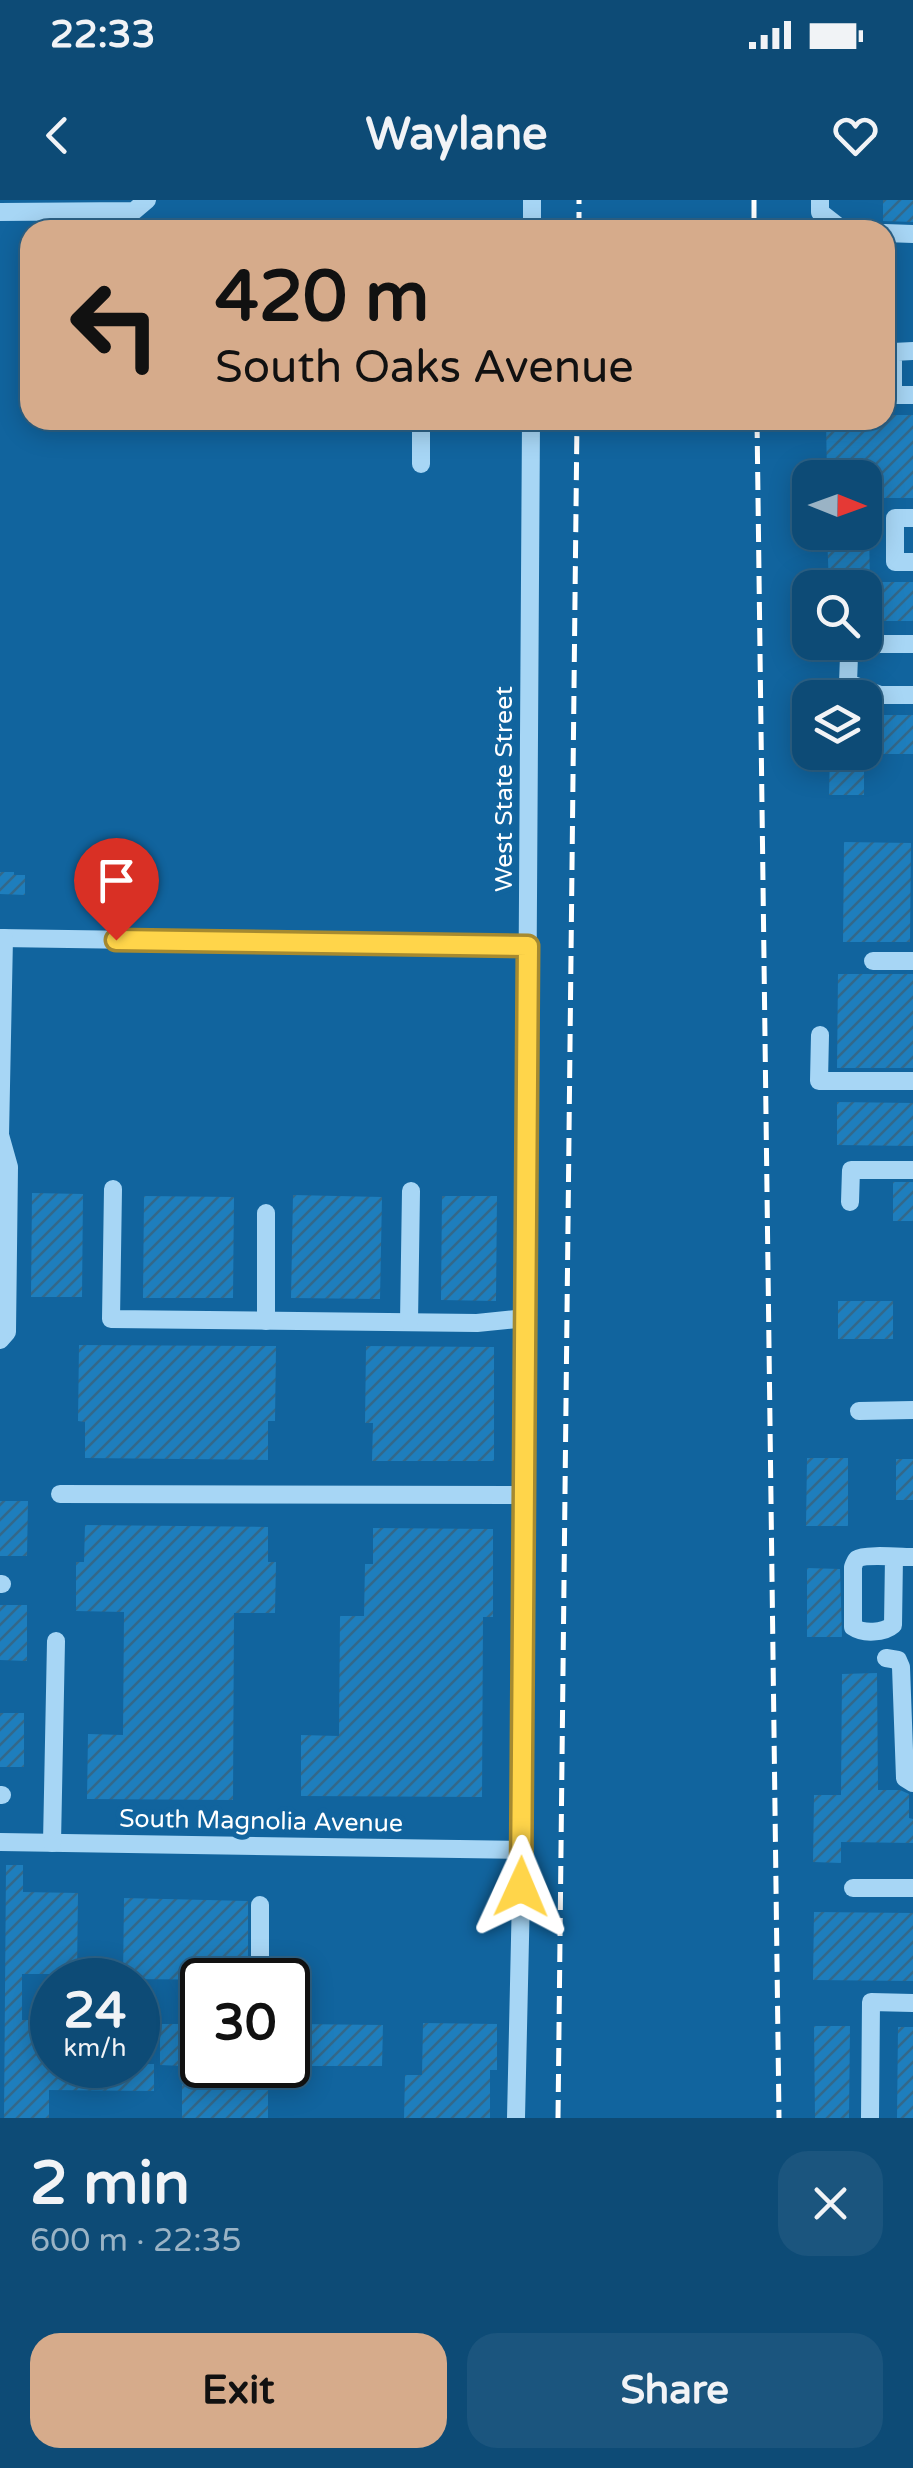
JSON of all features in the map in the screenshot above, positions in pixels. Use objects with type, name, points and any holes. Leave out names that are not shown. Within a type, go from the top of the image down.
[{"type":"street","points":[[0,212],[56,205],[134,211],[147,200]]},
{"type":"street","points":[[420,430],[422,464]]},
{"type":"street","name":"West State Street","points":[[516,2118],[522,1850],[531,430]]},
{"type":"street","points":[[913,518],[896,518],[895,562],[913,562]]},
{"type":"street","points":[[913,644],[878,644],[849,656],[848,684],[880,695],[913,695]]},
{"type":"street","points":[[0,1340],[7,1332],[9,1167],[0,1134],[2,938],[528,946]]},
{"type":"street","points":[[873,961],[913,961]]},
{"type":"street","points":[[820,1035],[819,1081],[913,1081]]},
{"type":"street","points":[[850,1202],[851,1170],[913,1170]]},
{"type":"street","points":[[114,1189],[111,1319],[477,1322],[526,1318]]},
{"type":"street","points":[[410,1322],[411,1191]]},
{"type":"street","points":[[266,1214],[266,1321]]},
{"type":"street","points":[[859,1412],[913,1410]]},
{"type":"street","points":[[60,1494],[525,1494]]},
{"type":"street","points":[[52,1843],[56,1641]]},
{"type":"street","points":[[886,1658],[898,1660],[901,1667],[904,1778],[913,1783]]},
{"type":"street","name":"South Magnolia Avenue","points":[[0,1842],[522,1850]]},
{"type":"street","points":[[854,1888],[913,1888]]},
{"type":"street","points":[[260,1904],[260,1958]]},
{"type":"street","points":[[870,2118],[871,2002],[913,2003]]},
{"type":"building","points":[[883,200],[913,200],[913,222],[883,220]]},
{"type":"building","points":[[895,415],[913,415],[913,498],[882,498],[882,460],[827,460],[826,430],[895,430]]},
{"type":"building","points":[[828,550],[869,550],[870,570],[828,570]]},
{"type":"building","points":[[882,582],[913,582],[913,621],[882,621]]},
{"type":"building","points":[[882,715],[913,715],[913,754],[882,754]]},
{"type":"building","points":[[830,770],[864,770],[864,795],[829,795]]},
{"type":"building","points":[[844,842],[911,843],[910,942],[843,942]]},
{"type":"building","points":[[0,872],[25,875],[25,895],[0,894]]},
{"type":"building","points":[[838,974],[913,974],[913,1068],[837,1068]]},
{"type":"building","points":[[837,1102],[913,1103],[913,1146],[837,1145]]},
{"type":"building","points":[[893,1182],[913,1182],[913,1221],[893,1221]]},
{"type":"building","points":[[32,1193],[83,1194],[82,1297],[31,1297]]},
{"type":"building","points":[[293,1195],[382,1197],[380,1299],[291,1298]]},
{"type":"building","points":[[144,1196],[234,1197],[233,1298],[143,1298]]},
{"type":"building","points":[[442,1196],[497,1196],[496,1301],[441,1300]]},
{"type":"building","points":[[838,1301],[893,1301],[893,1339],[838,1339]]},
{"type":"building","points":[[79,1345],[276,1346],[275,1421],[268,1421],[268,1460],[85,1458],[85,1422],[78,1421]]},
{"type":"building","points":[[366,1346],[494,1347],[494,1461],[372,1461],[373,1423],[365,1423]]},
{"type":"building","points":[[807,1458],[848,1458],[848,1526],[806,1526]]},
{"type":"building","points":[[896,1459],[913,1459],[913,1500],[896,1500]]},
{"type":"building","points":[[0,1501],[28,1501],[27,1556],[0,1556]]},
{"type":"building","points":[[85,1525],[268,1527],[268,1562],[276,1562],[275,1613],[234,1613],[233,1800],[87,1799],[88,1734],[123,1735],[124,1612],[76,1611],[76,1562],[84,1562]]},
{"type":"building","points":[[373,1528],[493,1529],[493,1617],[483,1617],[482,1797],[301,1796],[301,1735],[339,1736],[340,1616],[364,1616],[365,1564],[373,1564]]},
{"type":"building","points":[[807,1568],[840,1569],[842,1637],[807,1637]]},
{"type":"building","points":[[0,1605],[27,1605],[27,1661],[0,1660]]},
{"type":"building","points":[[877,1673],[878,1790],[909,1794],[913,1843],[841,1842],[841,1863],[813,1862],[814,1795],[841,1795],[842,1674]]},
{"type":"building","points":[[0,1713],[24,1713],[24,1767],[0,1767]]},
{"type":"building","points":[[6,1865],[23,1865],[23,1892],[78,1893],[77,1958],[30,1958],[30,1974],[22,1974],[22,2020],[30,2020],[30,2088],[154,2091],[49,2090],[49,2118],[4,2118]]},
{"type":"building","points":[[124,1898],[248,1901],[248,1958],[180,1958],[180,1979],[160,1979],[160,1958],[123,1958]]},
{"type":"building","points":[[814,1912],[913,1913],[913,1981],[813,1980]]},
{"type":"building","points":[[423,2023],[497,2024],[497,2070],[490,2070],[490,2118],[404,2118],[405,2075],[422,2075]]},
{"type":"building","points":[[160,2024],[180,2024],[180,2066],[160,2065]]},
{"type":"building","points":[[310,2024],[383,2025],[382,2066],[310,2066]]},
{"type":"building","points":[[814,2026],[850,2026],[849,2118],[815,2118]]},
{"type":"building","points":[[898,2027],[913,2027],[913,2118],[897,2118]]},
{"type":"building","points":[[182,2088],[268,2088],[268,2118],[182,2118]]},
{"type":"railway","points":[[579,200],[579,220]]},
{"type":"railway","points":[[754,200],[754,220]]},
{"type":"railway","points":[[558,2118],[577,430]]},
{"type":"railway","points":[[757,430],[779,2118]]},
{"type":"route","points":[[116,940],[528,946],[521,1887]]}]
